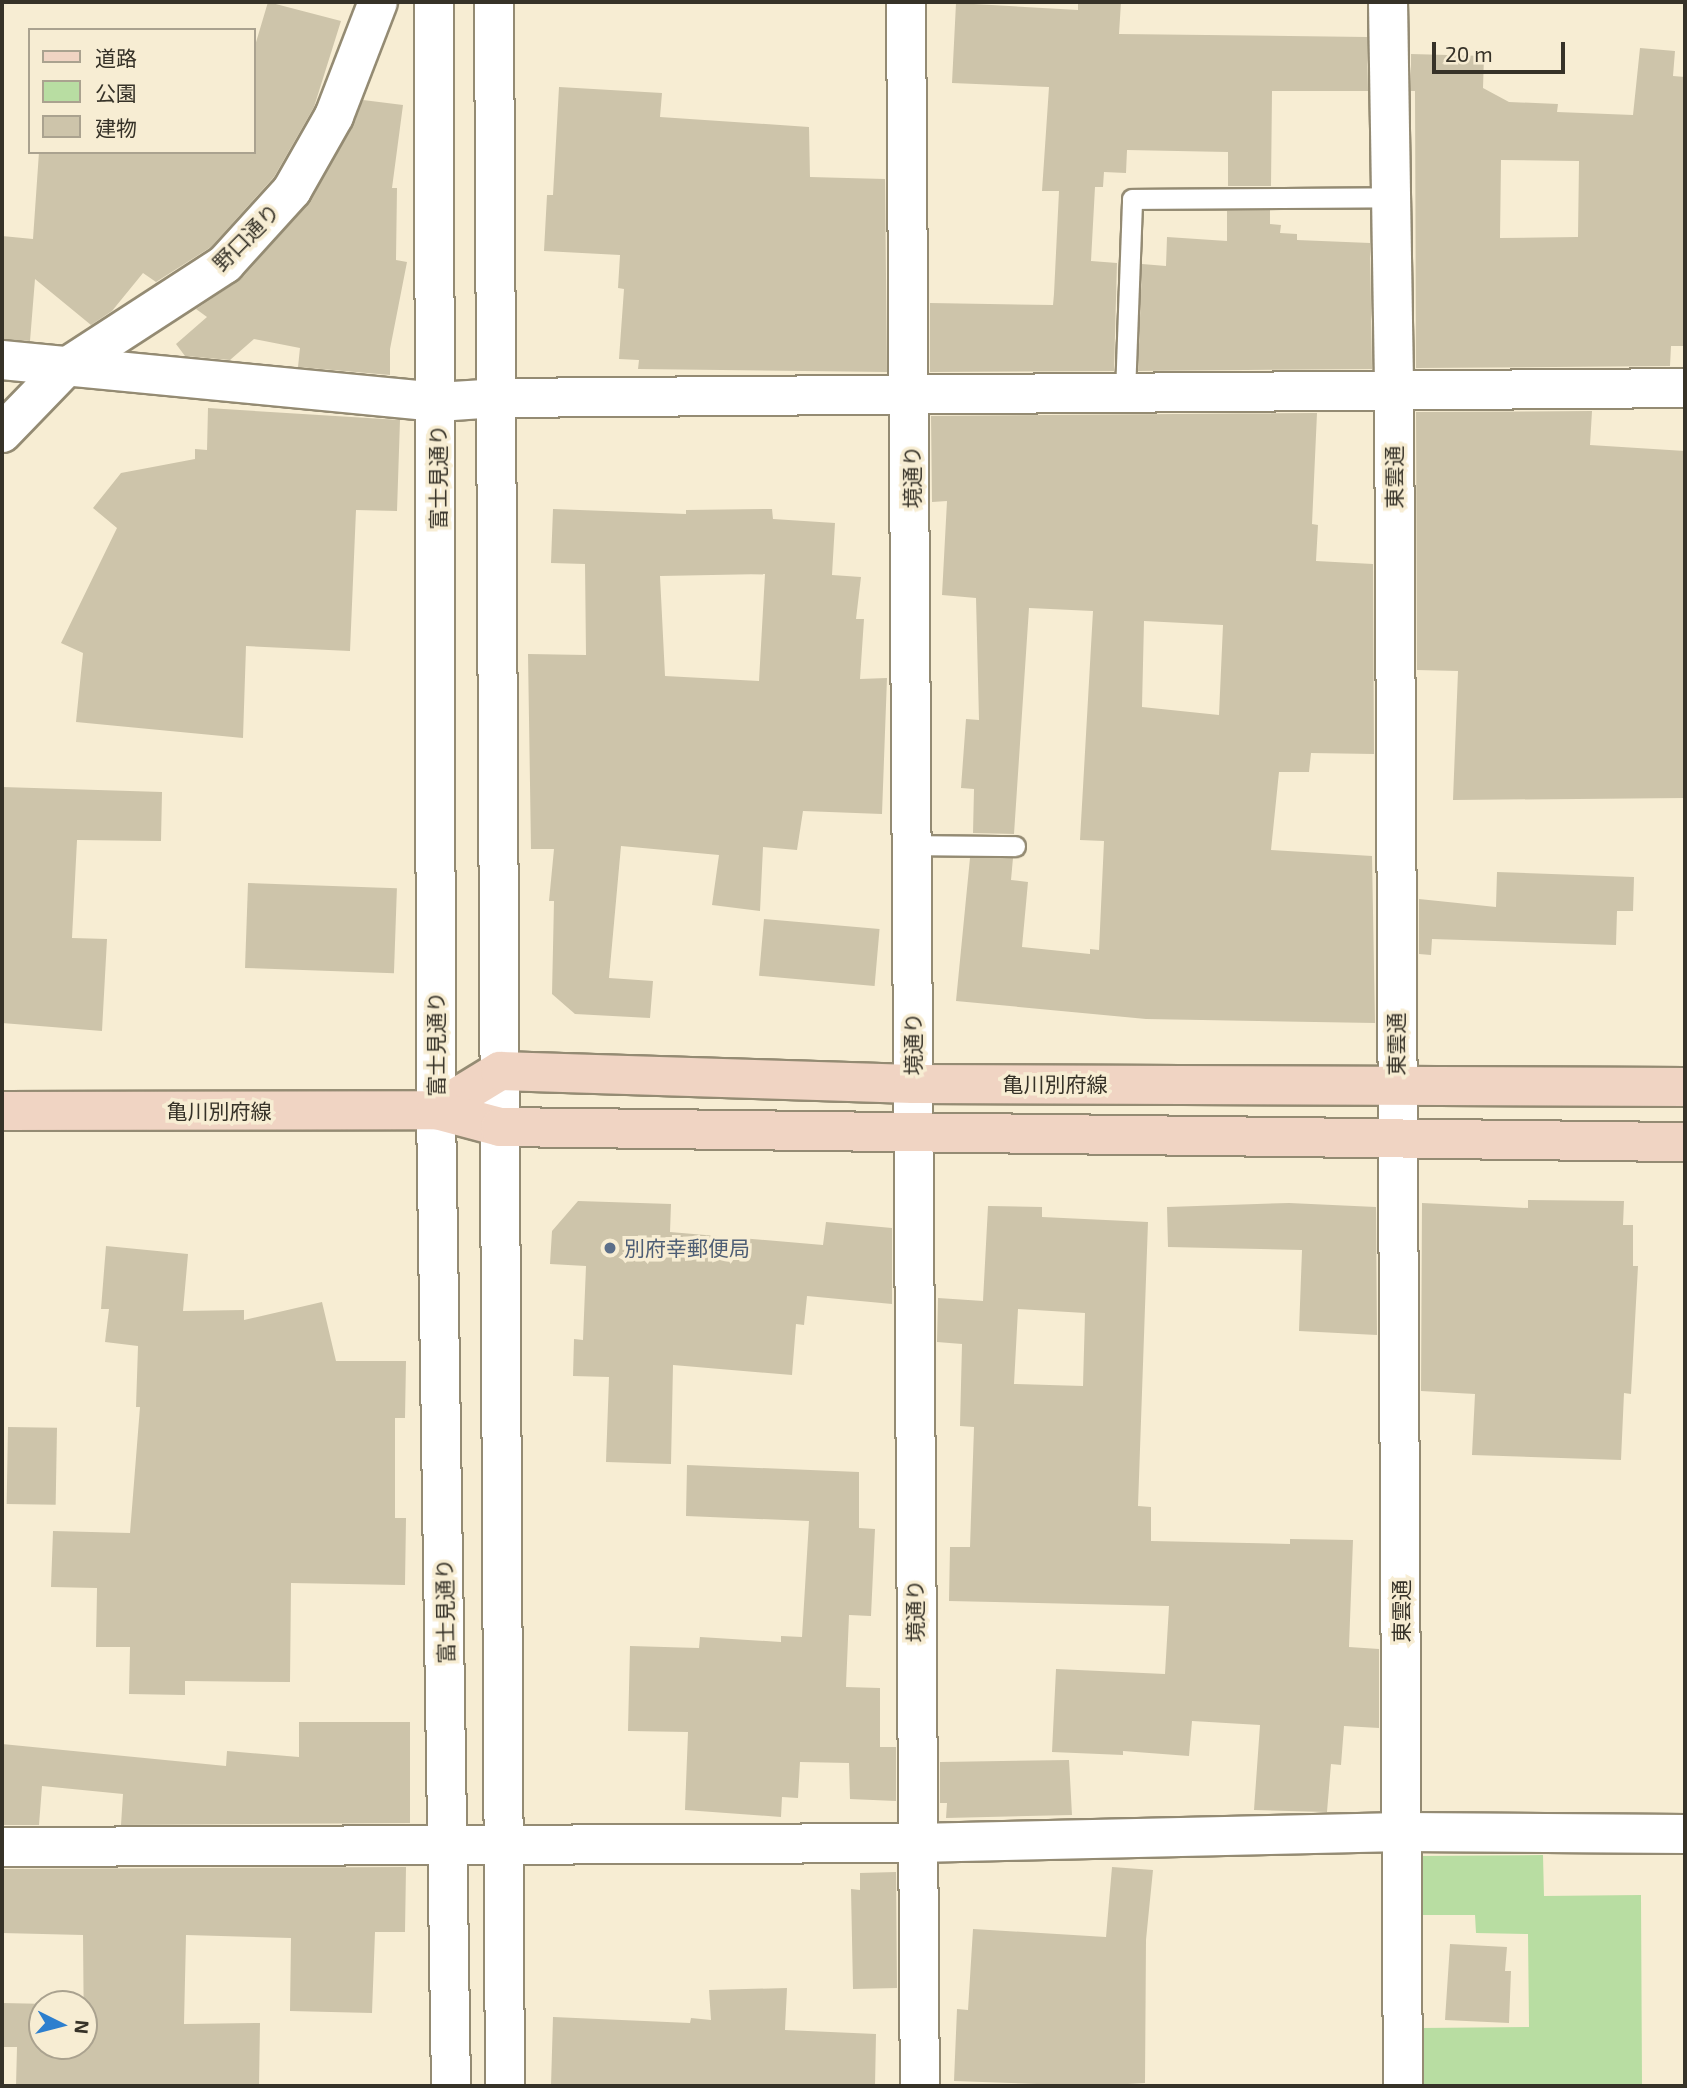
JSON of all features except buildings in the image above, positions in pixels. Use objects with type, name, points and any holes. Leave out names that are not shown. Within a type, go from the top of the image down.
[{"type":"main road","name":"亀川別府線","points":[[500,1071],[913,1084],[1685,1087]]},
{"type":"main road","points":[[436,1110],[500,1071]]},
{"type":"main road","name":"亀川別府線","points":[[2,1111],[436,1110],[500,1127],[912,1135],[1685,1142]]},
{"type":"street","name":"野口通り","points":[[2,433],[65,368],[225,264],[292,190],[334,116],[378,2]]},
{"type":"street","name":"富士見通り","points":[[435,2],[438,402],[436,1110],[451,2086]]},
{"type":"street","points":[[494,2],[499,398],[500,1301],[505,2086]]},
{"type":"street","name":"境通り","points":[[906,2],[912,396],[912,1135],[920,2086]]},
{"type":"street","name":"東雲通","points":[[1388,2],[1394,389],[1396,1086],[1404,2086]]},
{"type":"street","points":[[2,360],[438,402],[499,398],[1685,387]]},
{"type":"street","points":[[2,1847],[916,1843],[1402,1832],[1685,1834]]},
{"type":"lane","points":[[1125,393],[1132,200],[1391,197]]},
{"type":"lane","points":[[912,845],[1015,846]]},
{"type":"green space","points":[[1543,1855],[1544,1896],[1641,1895],[1642,2086],[1423,2086],[1422,2028],[1529,2027],[1528,1934],[1476,1933],[1475,1915],[1421,1915],[1420,1856]]},
{"type":"place","name":"別府幸郵便局","points":[[610,1248]]}]
